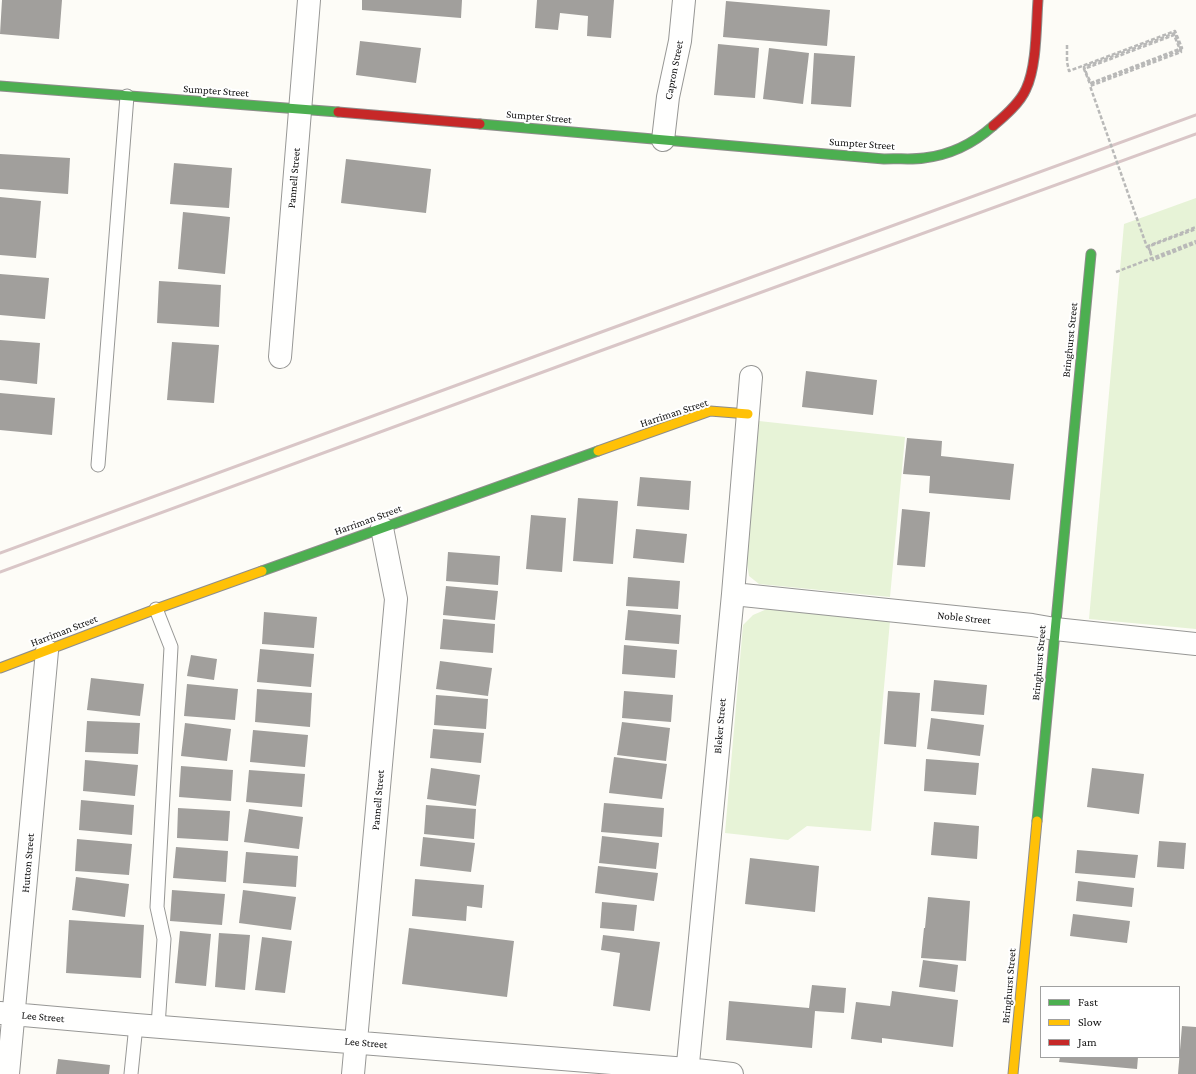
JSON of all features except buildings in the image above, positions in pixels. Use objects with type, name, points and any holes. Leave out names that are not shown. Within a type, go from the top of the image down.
[{"type":"street","name":"Pannell Street","points":[[280,357],[309,0]]},
{"type":"street","name":"Capron Street","points":[[663,140],[668,97],[680,41],[684,0]]},
{"type":"street","name":"Sumpter Street","points":[[0,86],[300,109],[884,159],[924,158],[944,153],[964,145],[983,134],[999,122],[1014,106],[1026,89],[1032,64],[1038,0]]},
{"type":"street","name":"Bringhurst Street","points":[[1013,1074],[1091,254]]},
{"type":"street","name":"Bleker Street","points":[[687,1072],[733,594],[751,377]]},
{"type":"street","name":"Harriman Street","points":[[0,668],[156,609],[710,411],[748,414]]},
{"type":"street","name":"Pannell Street","points":[[353,1074],[396,599],[382,528]]},
{"type":"street","name":"Noble Street","points":[[733,594],[1032,625],[1055,629],[1196,644]]},
{"type":"street","name":"Hutton Street","points":[[8,1074],[7,1013],[47,651]]},
{"type":"street","name":"Lee Street","points":[[7,1013],[687,1072],[732,1074]]},
{"type":"lane","points":[[98,465],[127,96]]},
{"type":"lane","points":[[156,609],[171,647],[157,907],[164,939],[158,1026]]},
{"type":"lane","points":[[131,1074],[136,1025]]},
{"type":"path","points":[[1067,45],[1067,62],[1069,71],[1175,31],[1182,48],[1090,83],[1086,71],[1084,67],[1175,33],[1181,50],[1174,53],[1167,56],[1090,84],[1084,68],[1091,66],[1119,56],[1174,35],[1179,46],[1181,52],[1090,86],[1148,247],[1196,228]]},
{"type":"path","points":[[1196,228],[1148,246],[1153,260],[1196,242]]},
{"type":"path","points":[[1196,228],[1148,246],[1153,258],[1196,242]]},
{"type":"path","points":[[1088,288],[1119,271],[1196,242]]},
{"type":"green space","points":[[1196,198],[1196,629],[1089,619],[1124,224]]},
{"type":"green space","points":[[759,421],[905,437],[890,597],[759,584],[749,576],[747,563]]},
{"type":"green space","points":[[767,609],[890,621],[871,831],[807,826],[788,840],[725,833],[743,625],[753,615]]},
{"type":"railway","points":[[0,553],[1196,115]]},
{"type":"railway","points":[[0,572],[1196,134]]},
{"type":"traffic: fast","points":[[0,86],[338,112]]},
{"type":"traffic: fast","points":[[480,124],[884,159],[919,159],[943,154],[970,143],[993,126]]},
{"type":"traffic: fast","points":[[1037,821],[1091,254]]},
{"type":"traffic: fast","points":[[262,571],[598,451]]},
{"type":"traffic: slow","points":[[598,451],[710,411],[748,414]]},
{"type":"traffic: slow","points":[[0,668],[262,571]]},
{"type":"traffic: slow","points":[[1013,1074],[1037,821]]},
{"type":"traffic: jam","points":[[993,126],[1016,104],[1030,80],[1034,58],[1038,0]]},
{"type":"traffic: jam","points":[[338,112],[480,124]]}]
